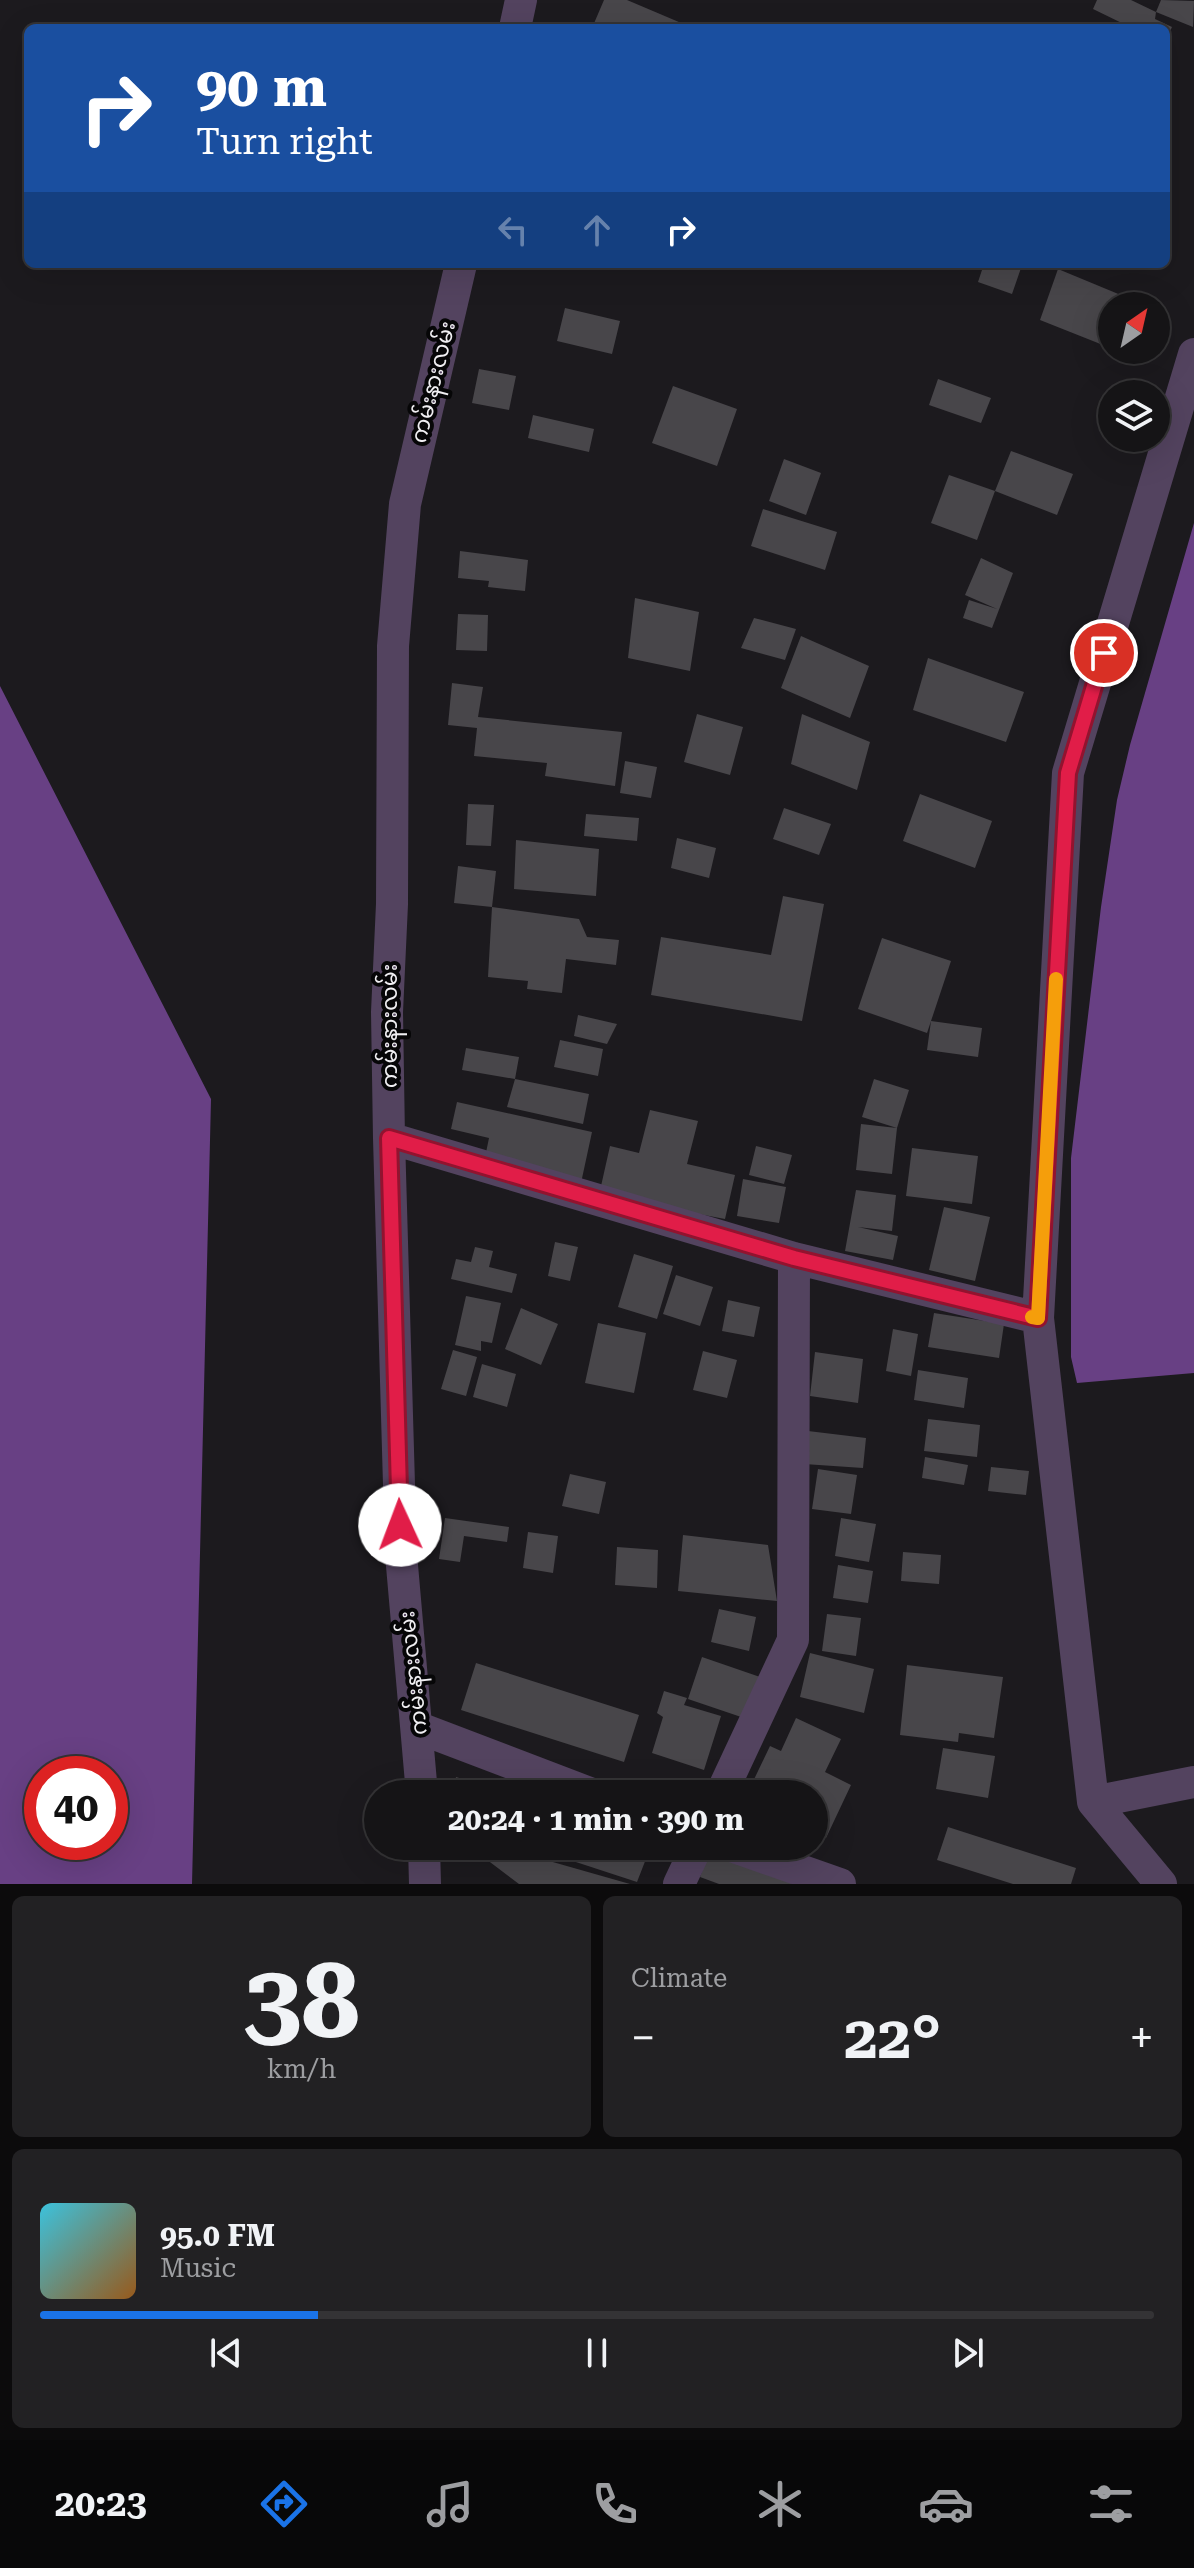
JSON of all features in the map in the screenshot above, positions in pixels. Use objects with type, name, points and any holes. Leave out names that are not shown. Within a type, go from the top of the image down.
[{"type":"street","points":[[516,24],[521,0]]},
{"type":"street","name":"ကမ်းနားလမ်း","points":[[421,1780],[401,1554],[389,1138],[387,1012],[392,904],[393,646],[399,552],[412,469],[460,268]]},
{"type":"street","points":[[1161,1884],[1093,1802],[1038,1318],[1068,773],[1194,354]]},
{"type":"street","points":[[389,1138],[794,1258],[1038,1318]]},
{"type":"street","points":[[728,1780],[793,1640],[794,1258]]},
{"type":"street","points":[[419,1728],[555,1780]]},
{"type":"street","points":[[1093,1802],[1194,1782]]},
{"type":"street","points":[[679,1884],[690,1860]]},
{"type":"street","points":[[771,1860],[840,1884]]},
{"type":"shaded area","points":[[1194,523],[1194,1373],[1077,1383],[1071,1357],[1071,1158],[1101,907],[1117,800],[1130,745]]},
{"type":"shaded area","points":[[0,686],[211,1099],[192,1884],[0,1884]]},
{"type":"building","points":[[604,0],[627,0],[684,24],[594,24]]},
{"type":"building","points":[[1097,0],[1131,0],[1156,12],[1155,19],[1166,24],[1124,24],[1093,9]]},
{"type":"building","points":[[1161,0],[1194,1],[1193,27],[1156,12]]},
{"type":"building","points":[[983,268],[1021,268],[1012,294],[978,282]]},
{"type":"building","points":[[1058,269],[1114,292],[1098,292],[1098,343],[1040,320]]},
{"type":"building","points":[[565,308],[620,321],[612,354],[557,341]]},
{"type":"building","points":[[479,369],[516,376],[509,410],[472,403]]},
{"type":"building","points":[[938,379],[991,398],[981,423],[929,405]]},
{"type":"building","points":[[673,386],[737,409],[717,466],[652,443]]},
{"type":"building","points":[[533,415],[594,429],[589,452],[528,438]]},
{"type":"building","points":[[1011,451],[1073,474],[1057,515],[995,491]]},
{"type":"building","points":[[784,459],[821,473],[806,515],[769,501]]},
{"type":"building","points":[[949,475],[995,491],[977,540],[931,523]]},
{"type":"building","points":[[763,509],[837,532],[825,570],[751,546]]},
{"type":"building","points":[[460,551],[528,560],[525,591],[488,587],[489,581],[458,578]]},
{"type":"building","points":[[981,558],[1013,573],[992,628],[963,618],[969,600],[997,609],[965,595]]},
{"type":"building","points":[[635,598],[699,612],[690,671],[628,658]]},
{"type":"building","points":[[458,614],[488,615],[487,651],[456,650]]},
{"type":"building","points":[[754,618],[796,629],[785,660],[741,648]]},
{"type":"building","points":[[801,636],[869,666],[850,718],[781,688]]},
{"type":"building","points":[[928,658],[1024,692],[1006,742],[913,710]]},
{"type":"building","points":[[452,683],[483,687],[478,717],[622,732],[615,786],[545,776],[547,763],[474,756],[477,728],[448,725]]},
{"type":"building","points":[[697,714],[743,727],[730,775],[684,762]]},
{"type":"building","points":[[802,714],[870,742],[857,790],[791,764]]},
{"type":"building","points":[[625,761],[657,767],[651,798],[620,793]]},
{"type":"building","points":[[920,794],[992,821],[975,868],[903,841]]},
{"type":"building","points":[[468,804],[494,805],[491,846],[466,845]]},
{"type":"building","points":[[784,808],[831,824],[819,855],[773,839]]},
{"type":"building","points":[[586,814],[639,818],[637,841],[584,836]]},
{"type":"building","points":[[677,838],[716,848],[709,878],[671,868]]},
{"type":"building","points":[[516,840],[599,849],[596,896],[514,889]]},
{"type":"building","points":[[458,866],[496,871],[492,907],[454,903]]},
{"type":"building","points":[[783,896],[824,904],[802,1021],[651,995],[661,937],[771,955]]},
{"type":"building","points":[[492,907],[579,919],[587,937],[619,940],[616,965],[566,959],[562,993],[527,989],[528,981],[488,977]]},
{"type":"building","points":[[882,938],[951,961],[927,1033],[858,1009]]},
{"type":"building","points":[[578,1015],[617,1024],[607,1044],[574,1036]]},
{"type":"building","points":[[931,1021],[982,1028],[978,1057],[927,1050]]},
{"type":"building","points":[[560,1040],[603,1049],[598,1076],[554,1067]]},
{"type":"building","points":[[466,1048],[519,1057],[515,1079],[462,1070]]},
{"type":"building","points":[[515,1079],[589,1094],[583,1124],[507,1107]]},
{"type":"building","points":[[874,1079],[909,1090],[897,1128],[862,1117]]},
{"type":"building","points":[[457,1102],[592,1132],[581,1183],[482,1172],[489,1138],[451,1129]]},
{"type":"building","points":[[650,1110],[698,1121],[687,1164],[735,1175],[725,1219],[599,1195],[610,1146],[639,1153]]},
{"type":"building","points":[[861,1124],[897,1128],[892,1174],[856,1170]]},
{"type":"building","points":[[756,1146],[792,1155],[784,1184],[749,1175]]},
{"type":"building","points":[[912,1148],[978,1156],[972,1204],[906,1196]]},
{"type":"building","points":[[743,1179],[786,1187],[779,1223],[737,1216]]},
{"type":"building","points":[[856,1190],[896,1195],[892,1231],[858,1227],[898,1236],[893,1260],[845,1251]]},
{"type":"building","points":[[944,1207],[990,1217],[975,1281],[929,1270]]},
{"type":"building","points":[[555,1242],[578,1247],[570,1281],[548,1276]]},
{"type":"building","points":[[475,1247],[493,1251],[489,1267],[517,1274],[512,1293],[451,1279],[456,1259],[471,1262]]},
{"type":"building","points":[[634,1254],[673,1266],[657,1319],[618,1307]]},
{"type":"building","points":[[676,1275],[713,1287],[700,1326],[663,1314]]},
{"type":"building","points":[[466,1296],[501,1303],[492,1343],[481,1341],[481,1351],[455,1345]]},
{"type":"building","points":[[728,1300],[760,1307],[754,1337],[722,1331]]},
{"type":"building","points":[[521,1308],[558,1324],[541,1365],[505,1349]]},
{"type":"building","points":[[934,1313],[1004,1324],[999,1358],[928,1347]]},
{"type":"building","points":[[598,1323],[646,1333],[634,1393],[585,1383]]},
{"type":"building","points":[[893,1329],[918,1334],[911,1376],[886,1371]]},
{"type":"building","points":[[453,1350],[477,1357],[466,1396],[441,1389]]},
{"type":"building","points":[[703,1351],[737,1360],[727,1398],[693,1390]]},
{"type":"building","points":[[815,1352],[863,1359],[858,1403],[810,1396]]},
{"type":"building","points":[[482,1364],[516,1374],[507,1407],[473,1397]]},
{"type":"building","points":[[918,1370],[968,1378],[964,1408],[914,1400]]},
{"type":"building","points":[[928,1419],[980,1425],[977,1457],[924,1451]]},
{"type":"building","points":[[808,1431],[866,1438],[863,1468],[804,1464]]},
{"type":"building","points":[[925,1457],[968,1465],[964,1485],[922,1478]]},
{"type":"building","points":[[991,1467],[1029,1471],[1026,1495],[988,1491]]},
{"type":"building","points":[[818,1469],[857,1475],[851,1514],[812,1509]]},
{"type":"building","points":[[570,1474],[606,1482],[599,1514],[562,1506]]},
{"type":"building","points":[[445,1518],[509,1527],[507,1542],[464,1536],[460,1562],[439,1559]]},
{"type":"building","points":[[841,1518],[876,1524],[869,1562],[835,1556]]},
{"type":"building","points":[[528,1532],[558,1536],[553,1573],[523,1568]]},
{"type":"building","points":[[683,1535],[768,1545],[777,1601],[678,1591]]},
{"type":"building","points":[[617,1547],[658,1550],[657,1588],[615,1585]]},
{"type":"building","points":[[903,1552],[941,1555],[939,1584],[901,1581]]},
{"type":"building","points":[[838,1565],[873,1571],[868,1603],[833,1598]]},
{"type":"building","points":[[719,1609],[756,1617],[749,1651],[711,1642]]},
{"type":"building","points":[[827,1614],[861,1618],[856,1656],[822,1651]]},
{"type":"building","points":[[810,1653],[874,1669],[864,1713],[800,1697]]},
{"type":"building","points":[[702,1657],[763,1678],[750,1720],[688,1699]]},
{"type":"building","points":[[476,1663],[639,1715],[624,1762],[461,1710]]},
{"type":"building","points":[[907,1665],[1003,1677],[994,1738],[959,1733],[958,1742],[900,1735]]},
{"type":"building","points":[[664,1691],[687,1698],[684,1705],[721,1716],[704,1770],[652,1753],[663,1717],[657,1713]]},
{"type":"building","points":[[796,1718],[841,1739],[825,1772],[851,1785],[828,1834],[828,1780],[754,1780],[770,1746],[781,1751]]},
{"type":"building","points":[[943,1748],[995,1756],[988,1798],[936,1789]]},
{"type":"building","points":[[948,1827],[1076,1868],[1071,1884],[1013,1884],[937,1860]]},
{"type":"building","points":[[487,1860],[546,1860],[630,1884],[519,1884]]},
{"type":"building","points":[[570,1860],[646,1860],[637,1882]]},
{"type":"building","points":[[706,1860],[744,1860],[793,1879],[791,1884],[719,1884],[700,1877]]},
{"type":"slow traffic","points":[[1032,1317],[1038,1318],[1056,979]]},
{"type":"route","points":[[400,1525],[389,1138],[794,1258],[1038,1318],[1068,773],[1104,653]]}]
